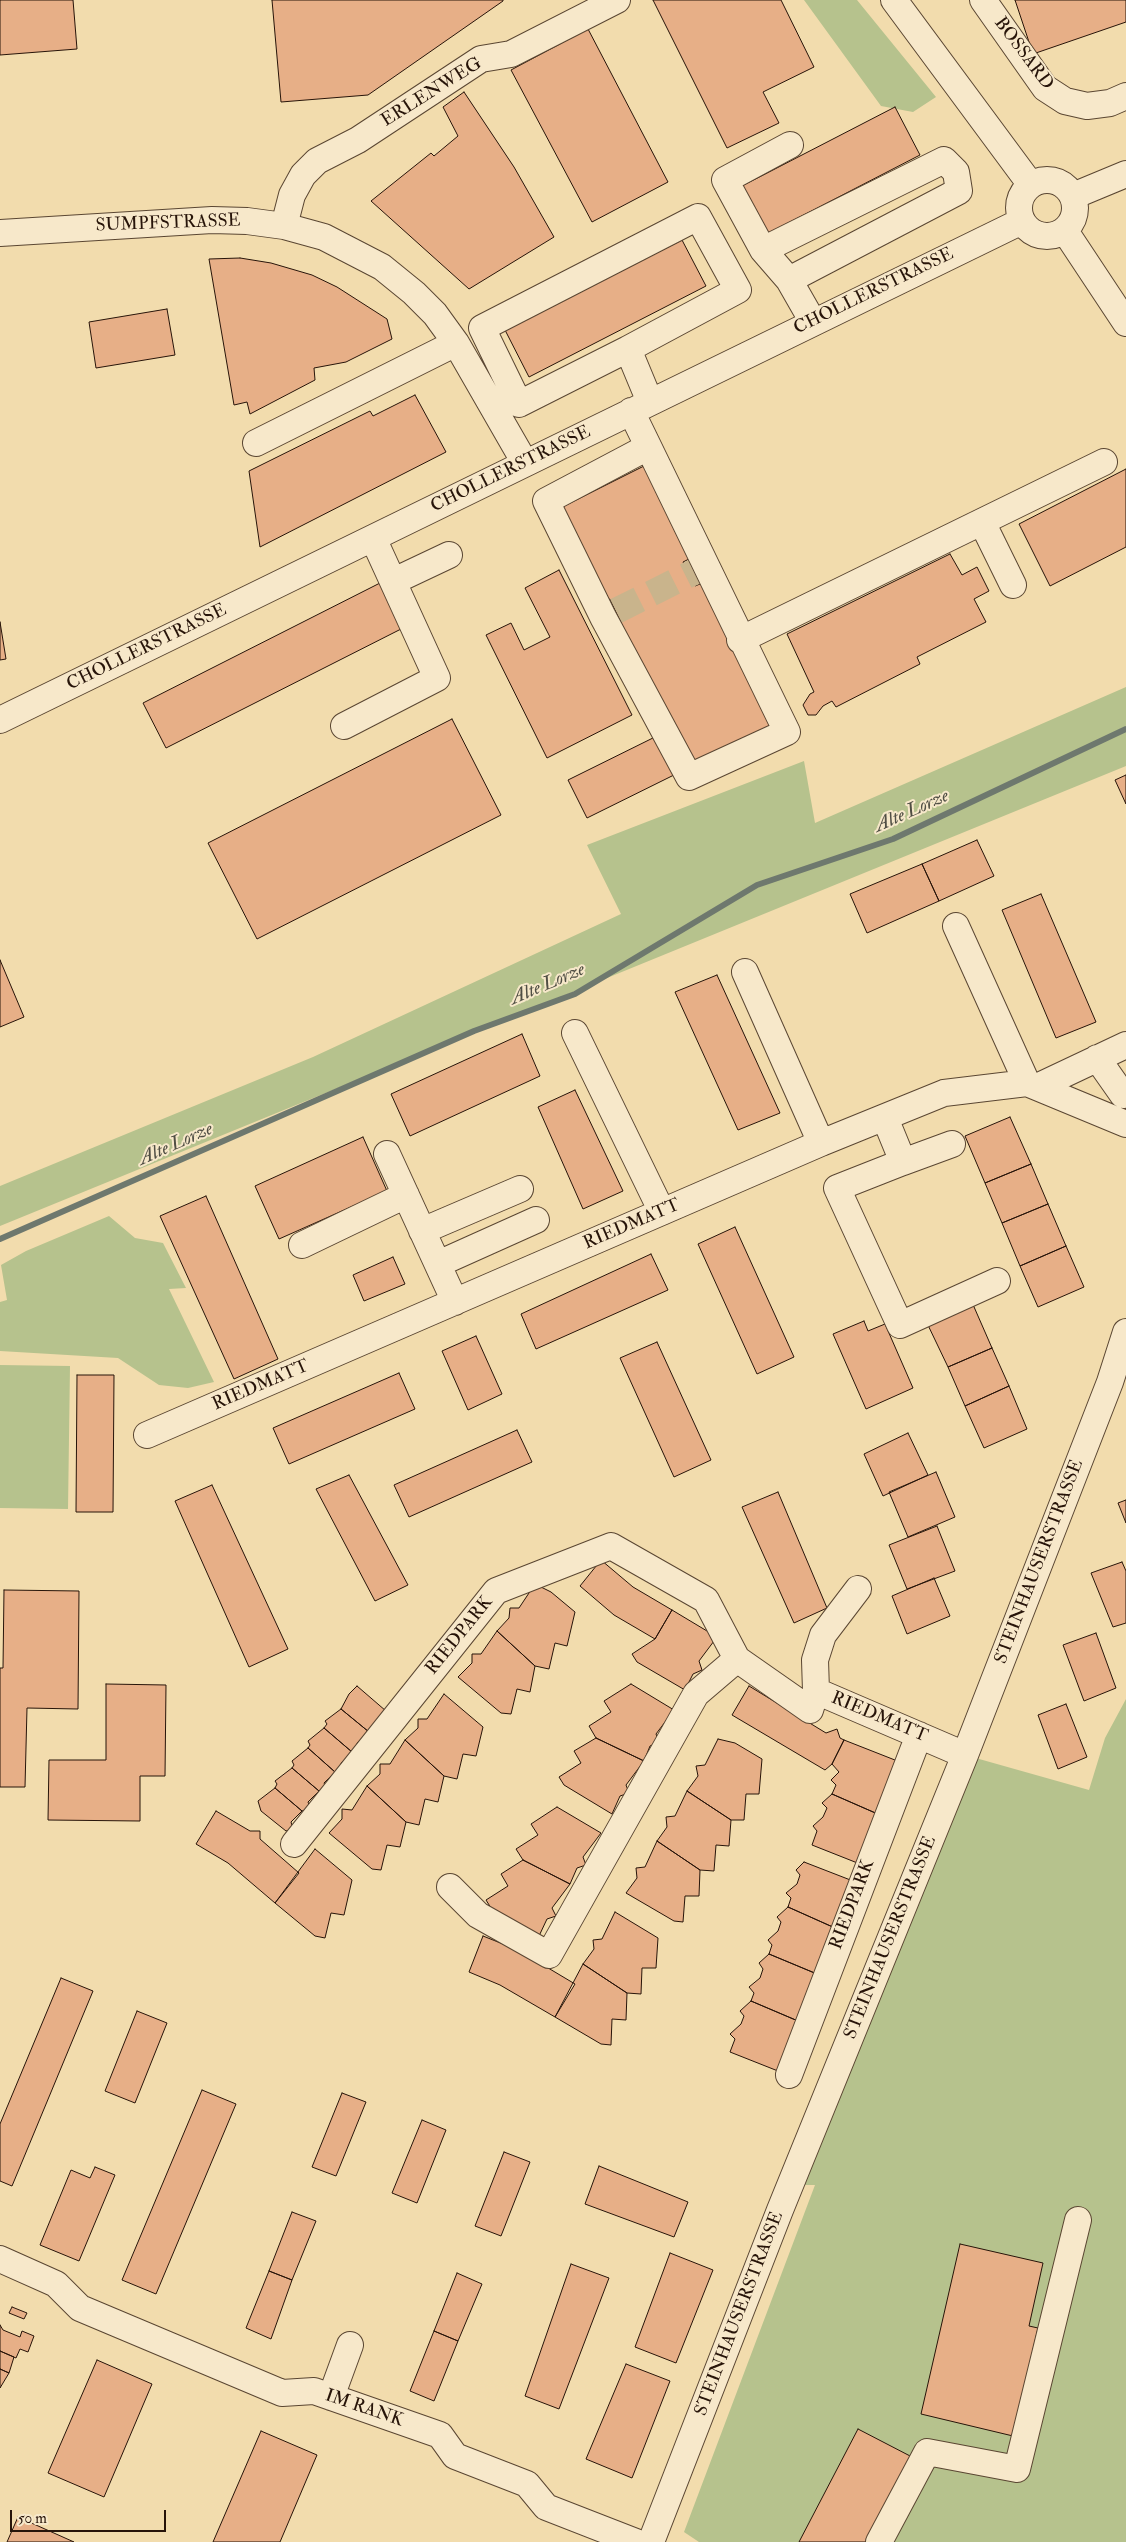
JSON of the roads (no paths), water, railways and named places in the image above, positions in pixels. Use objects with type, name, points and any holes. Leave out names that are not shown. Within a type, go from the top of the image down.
[{"type":"street","name":"ERLENWEG","points":[[284,226],[292,195],[303,175],[317,161],[358,140],[481,59],[511,54],[616,0]]},
{"type":"street","points":[[894,0],[1031,185]]},
{"type":"street","name":"BOSSARD","points":[[983,0],[1044,88],[1065,101],[1087,106],[1110,103],[1126,96]]},
{"type":"street","points":[[790,145],[725,180],[763,250],[790,280],[813,322]]},
{"type":"street","points":[[763,250],[944,160],[956,172],[959,191],[790,280]]},
{"type":"street","points":[[1073,196],[1126,174]]},
{"type":"street","points":[[1042,180],[1054,181],[1065,186],[1073,196],[1075,215],[1065,231],[1049,237],[1038,236],[1028,230],[1022,221],[1019,212],[1019,201],[1031,185],[1042,180]]},
{"type":"street","points":[[698,216],[738,290],[628,348],[519,404],[482,328],[698,216]]},
{"type":"street","name":"SUMPFSTRASSE","points":[[0,233],[204,220],[248,221],[284,226],[324,237],[382,268],[414,293],[435,314],[456,343],[525,463]]},
{"type":"street","name":"CHOLLERSTRASSE","points":[[0,720],[1022,221]]},
{"type":"street","points":[[1065,231],[1126,323]]},
{"type":"street","points":[[256,443],[456,343]]},
{"type":"street","points":[[628,348],[648,447],[700,569],[740,640],[787,732],[689,777],[610,614],[546,501],[648,447]]},
{"type":"street","points":[[740,640],[1104,462]]},
{"type":"street","points":[[982,522],[1013,586]]},
{"type":"street","points":[[344,726],[437,678],[373,538]]},
{"type":"street","points":[[394,581],[449,555]]},
{"type":"street","points":[[956,926],[1032,1085],[1126,1044]]},
{"type":"street","points":[[745,972],[821,1143]]},
{"type":"street","points":[[575,1033],[662,1212]]},
{"type":"street","points":[[1097,1058],[1124,1095],[1126,1094]]},
{"type":"street","name":"RIEDMATT","points":[[147,1435],[821,1143],[944,1093],[1032,1085],[1126,1124]]},
{"type":"street","points":[[885,1118],[903,1162]]},
{"type":"street","points":[[952,1144],[837,1188],[900,1325],[997,1281]]},
{"type":"street","points":[[387,1154],[455,1302]]},
{"type":"street","points":[[422,1231],[520,1188]]},
{"type":"street","points":[[302,1245],[406,1196]]},
{"type":"street","points":[[438,1264],[536,1220]]},
{"type":"street","name":"STEINHAUSERSTRASSE","points":[[651,2542],[780,2210],[966,1755],[1106,1391],[1126,1332]]},
{"type":"street","name":"RIEDPARK","points":[[294,1844],[496,1591],[611,1546],[706,1600],[737,1659],[810,1710],[816,1691]]},
{"type":"street","name":"RIEDMATT","points":[[858,1589],[823,1635],[815,1660],[816,1691],[966,1755]]},
{"type":"street","points":[[450,1887],[478,1915],[549,1956],[696,1694],[737,1659]]},
{"type":"street","name":"RIEDPARK","points":[[788,2075],[919,1735]]},
{"type":"street","points":[[878,2542],[927,2452],[1017,2469],[1078,2220]]},
{"type":"street","name":"IM RANK","points":[[0,2260],[56,2284],[80,2308],[282,2393],[314,2391],[440,2435],[455,2456],[527,2484],[546,2507],[636,2542]]},
{"type":"street","points":[[331,2397],[350,2344]]},
{"type":"waterway","name":"Alte Lorze","points":[[0,1239],[474,1031],[575,994],[757,885],[893,839],[1126,729]]},
{"type":"tunnel","points":[[616,611],[694,572]]}]
